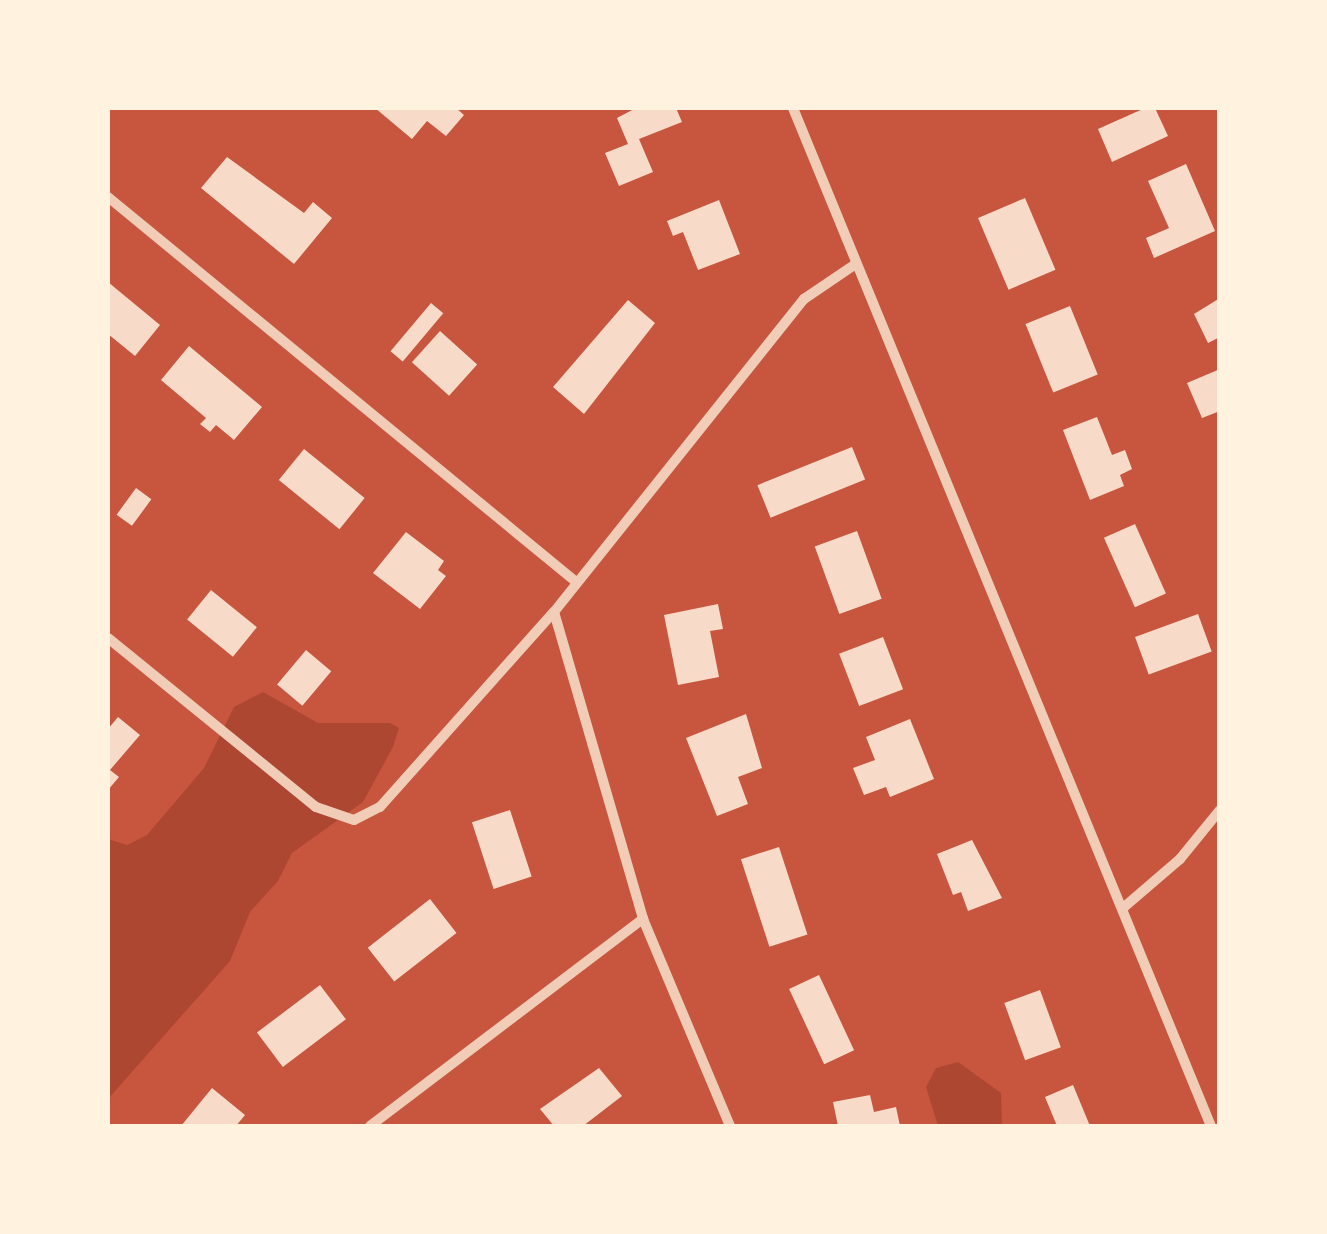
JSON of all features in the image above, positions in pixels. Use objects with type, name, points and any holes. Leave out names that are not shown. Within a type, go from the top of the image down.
[{"type":"street","points":[[793,108],[854,265],[1212,1126]]},
{"type":"street","points":[[108,197],[576,581]]},
{"type":"street","points":[[108,638],[316,807],[354,820],[380,808],[554,612],[804,299],[854,265]]},
{"type":"street","points":[[554,612],[643,919],[730,1126]]},
{"type":"street","points":[[1123,908],[1180,859],[1220,810]]},
{"type":"street","points":[[370,1126],[643,919]]},
{"type":"shaded area","points":[[263,692],[318,723],[390,723],[399,728],[393,747],[363,802],[292,853],[278,881],[250,912],[230,961],[108,1099],[108,839],[127,845],[147,835],[204,768],[234,707]]},
{"type":"shaded area","points":[[958,1062],[1001,1093],[1002,1126],[938,1126],[926,1087],[936,1068]]},
{"type":"building","points":[[375,108],[456,108],[464,115],[446,136],[427,121],[412,139]]},
{"type":"building","points":[[636,108],[676,108],[682,122],[639,139],[653,172],[619,186],[605,153],[628,144],[617,118]]},
{"type":"building","points":[[1145,108],[1155,108],[1168,136],[1112,162],[1098,129]]},
{"type":"building","points":[[227,157],[304,213],[313,202],[332,218],[294,264],[201,188]]},
{"type":"building","points":[[1186,164],[1215,231],[1154,258],[1146,238],[1169,228],[1148,181]]},
{"type":"building","points":[[1025,198],[1055,270],[1009,290],[978,218]]},
{"type":"building","points":[[719,200],[740,254],[698,270],[683,232],[673,236],[667,221]]},
{"type":"building","points":[[108,282],[160,325],[135,356],[108,334]]},
{"type":"building","points":[[1220,298],[1220,337],[1208,343],[1194,314]]},
{"type":"building","points":[[628,300],[655,323],[584,414],[553,387]]},
{"type":"building","points":[[431,303],[443,313],[403,362],[391,351]]},
{"type":"building","points":[[1070,306],[1098,375],[1053,393],[1025,324]]},
{"type":"building","points":[[440,331],[477,364],[449,396],[412,362]]},
{"type":"building","points":[[189,346],[262,407],[234,440],[216,425],[210,432],[200,424],[206,418],[161,380]]},
{"type":"building","points":[[1220,369],[1220,411],[1202,418],[1187,383]]},
{"type":"building","points":[[1097,417],[1112,455],[1125,450],[1132,469],[1120,475],[1124,486],[1090,500],[1063,430]]},
{"type":"building","points":[[852,447],[865,479],[771,518],[757,485]]},
{"type":"building","points":[[304,449],[365,498],[339,529],[279,480]]},
{"type":"building","points":[[136,488],[151,499],[132,526],[117,515]]},
{"type":"building","points":[[1135,524],[1166,593],[1135,607],[1104,538]]},
{"type":"building","points":[[857,531],[882,599],[839,614],[815,546]]},
{"type":"building","points":[[406,532],[444,561],[438,570],[446,576],[420,609],[373,573]]},
{"type":"building","points":[[211,590],[257,627],[233,657],[187,620]]},
{"type":"building","points":[[718,604],[723,629],[710,631],[719,677],[678,685],[664,615]]},
{"type":"building","points":[[1198,614],[1212,652],[1149,675],[1135,637]]},
{"type":"building","points":[[883,637],[903,689],[859,706],[839,654]]},
{"type":"building","points":[[306,650],[331,671],[302,706],[277,684]]},
{"type":"building","points":[[746,714],[762,768],[738,777],[748,804],[717,816],[686,738]]},
{"type":"building","points":[[118,717],[140,735],[110,770],[119,777],[108,790],[108,729]]},
{"type":"building","points":[[910,719],[934,779],[890,797],[886,787],[864,795],[853,768],[875,760],[866,737]]},
{"type":"building","points":[[510,810],[532,877],[494,889],[472,822]]},
{"type":"building","points":[[972,840],[1002,898],[968,911],[961,892],[953,895],[937,854]]},
{"type":"building","points":[[779,847],[807,934],[769,947],[741,859]]},
{"type":"building","points":[[430,899],[456,933],[394,982],[368,948]]},
{"type":"building","points":[[819,975],[854,1050],[824,1064],[789,989]]},
{"type":"building","points":[[320,985],[346,1019],[283,1067],[257,1033]]},
{"type":"building","points":[[1040,990],[1061,1047],[1025,1060],[1004,1003]]},
{"type":"building","points":[[599,1068],[622,1096],[583,1126],[554,1126],[540,1109]]},
{"type":"building","points":[[1073,1085],[1090,1126],[1057,1126],[1045,1097]]},
{"type":"building","points":[[212,1088],[245,1115],[236,1126],[181,1126]]},
{"type":"building","points":[[870,1095],[874,1112],[896,1107],[900,1126],[838,1126],[833,1102]]}]
